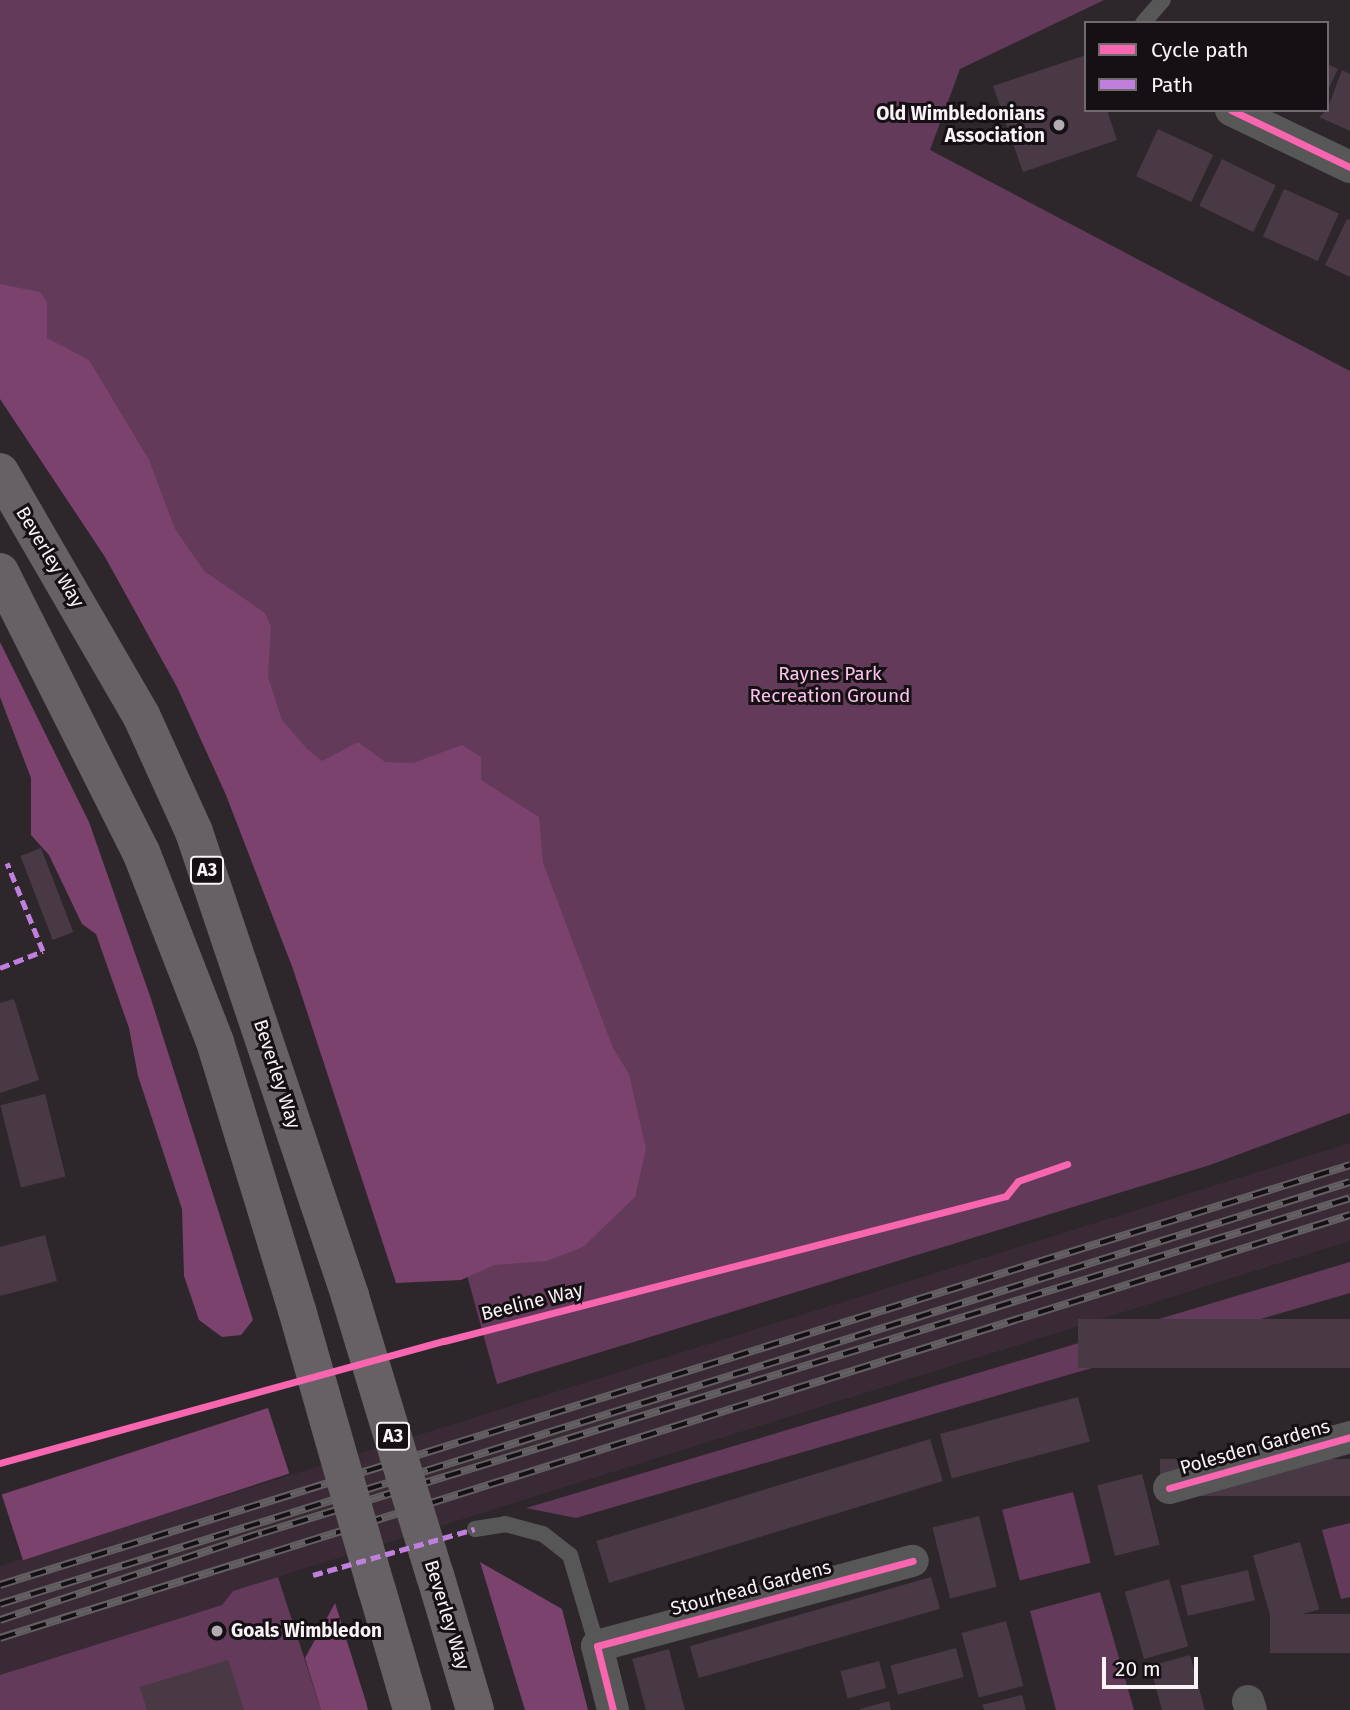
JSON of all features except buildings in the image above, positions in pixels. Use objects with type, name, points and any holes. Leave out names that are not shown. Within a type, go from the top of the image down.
[{"type":"highway","name":"Beverley Way","points":[[0,472],[141,715],[194,832],[350,1296],[475,1710]]},
{"type":"highway","points":[[0,572],[87,738],[146,864],[215,1042],[297,1310],[412,1710]]},
{"type":"street","points":[[1235,112],[1350,167]]},
{"type":"street","name":"Polesden Gardens","points":[[1169,1488],[1350,1437]]},
{"type":"street","name":"Stourhead Gardens","points":[[597,1646],[913,1561]]},
{"type":"street","points":[[597,1646],[613,1710]]},
{"type":"lane","points":[[1145,21],[1163,0]]},
{"type":"lane","points":[[475,1529],[505,1524],[543,1534],[570,1555],[597,1646]]},
{"type":"shaded area","points":[[0,284],[40,292],[47,302],[47,338],[89,360],[149,460],[175,529],[204,571],[265,613],[271,627],[268,677],[282,720],[307,749],[322,761],[358,742],[385,762],[413,763],[462,745],[481,757],[481,780],[539,817],[543,863],[613,1048],[629,1074],[646,1149],[635,1197],[583,1247],[547,1261],[494,1265],[461,1280],[396,1283],[293,969],[226,795],[177,687],[105,557],[0,399]]},
{"type":"shaded area","points":[[0,642],[89,822],[151,999],[253,1320],[241,1335],[222,1337],[199,1320],[184,1276],[182,1209],[138,1076],[129,1028],[96,934],[82,924],[49,855],[31,835],[31,778],[0,697]]},
{"type":"shaded area","points":[[1350,1143],[1350,1241],[233,1591],[222,1605],[0,1675],[0,1566]]},
{"type":"shaded area","points":[[268,1408],[289,1474],[23,1560],[2,1495]]},
{"type":"shaded area","points":[[480,1562],[562,1609],[588,1710],[525,1710]]},
{"type":"shaded area","points":[[335,1603],[368,1710],[321,1710],[305,1658]]},
{"type":"green space","name":"Raynes Park Recreation Ground","points":[[0,0],[1104,0],[960,69],[930,150],[1350,371],[1350,1113],[1210,1165],[497,1384],[373,935],[0,306]]},
{"type":"green space","points":[[1350,1262],[1350,1293],[576,1518],[526,1508]]},
{"type":"green space","points":[[1073,1492],[1091,1563],[1020,1580],[1002,1510]]},
{"type":"green space","points":[[1350,1523],[1350,1597],[1341,1599],[1322,1530]]},
{"type":"green space","name":"Goals Wimbledon","points":[[278,1577],[321,1710],[0,1710],[0,1675],[222,1605],[233,1591]]},
{"type":"green space","points":[[1100,1592],[1134,1710],[1056,1710],[1030,1611]]},
{"type":"railway","points":[[0,1585],[1350,1165]]},
{"type":"railway","points":[[0,1604],[1350,1182]]},
{"type":"railway","points":[[0,1620],[262,1533],[1350,1198]]},
{"type":"railway","points":[[0,1638],[1350,1215]]},
{"type":"marked path","points":[[0,968],[43,951],[7,863]]},
{"type":"marked path","points":[[313,1575],[475,1529]]},
{"type":"cycle path","points":[[1235,112],[1350,167]]},
{"type":"cycle path","name":"Beeline Way","points":[[0,1463],[444,1341],[1006,1196],[1018,1181],[1067,1164]]},
{"type":"cycle path","points":[[1169,1488],[1350,1437]]},
{"type":"cycle path","points":[[613,1710],[597,1646],[913,1561]]},
{"type":"place","name":"Old Wimbledonians Association","points":[[1059,125]]},
{"type":"place","name":"Goals Wimbledon","points":[[217,1631]]}]
